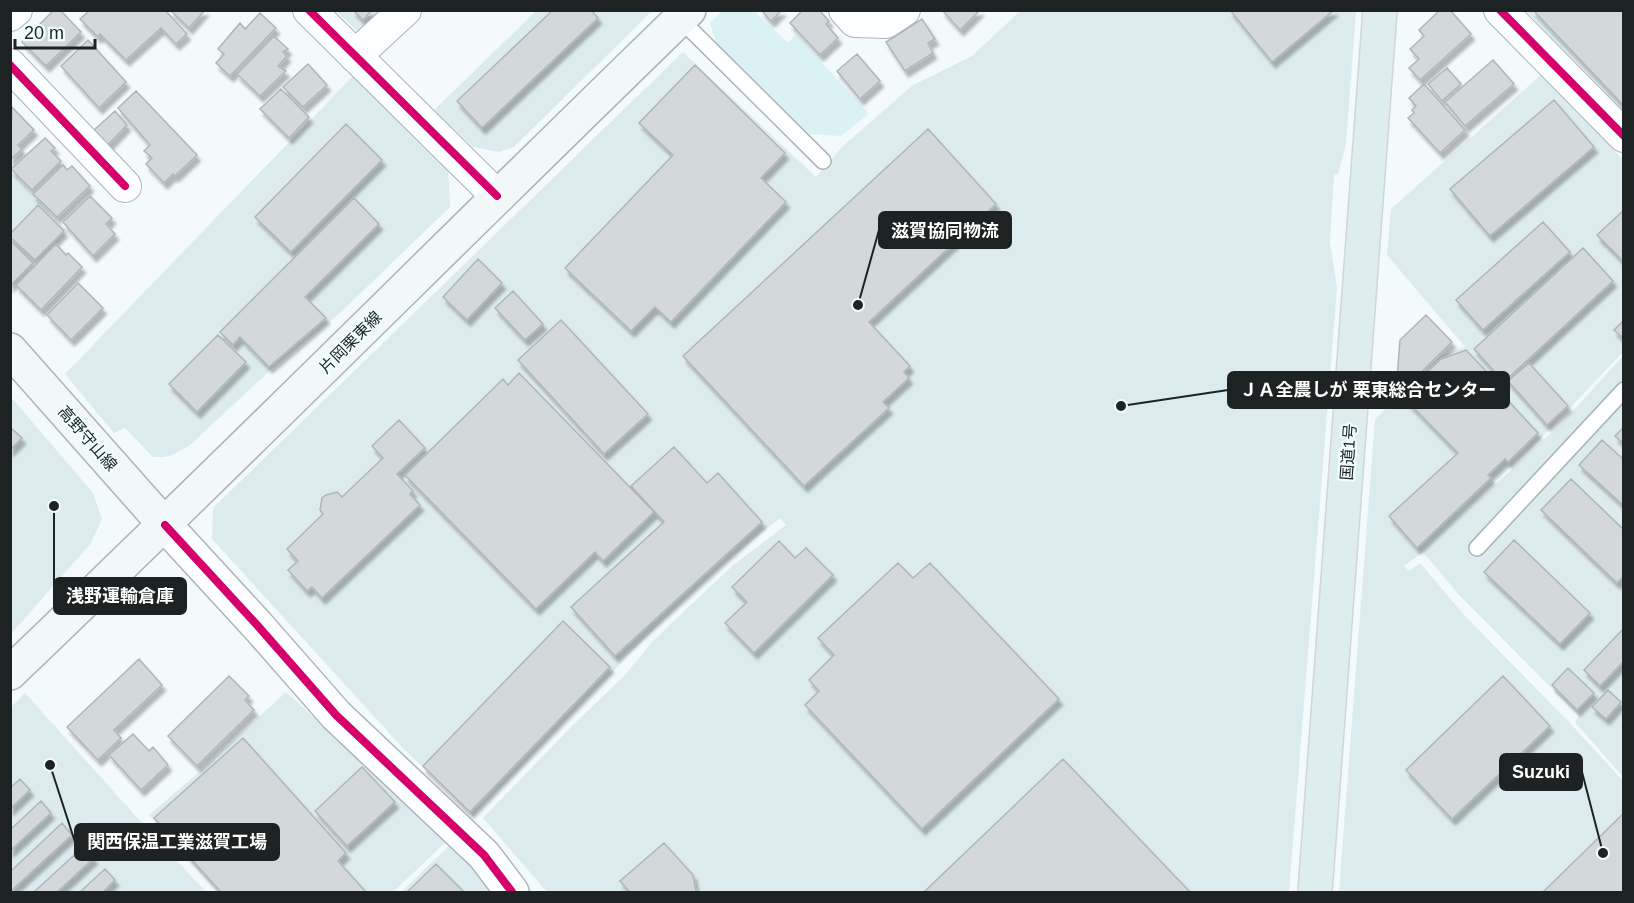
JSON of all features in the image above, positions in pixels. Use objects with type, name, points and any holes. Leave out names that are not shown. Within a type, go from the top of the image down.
[{"type":"highway","name":"国道1号","points":[[1315,892],[1380,10]]},
{"type":"main road","name":"片岡栗東線","points":[[10,673],[165,525],[497,196],[684,15]]},
{"type":"main road","name":"高野守山線","points":[[10,350],[165,525]]},
{"type":"street","points":[[10,15],[16,10]]},
{"type":"street","points":[[309,10],[497,196]]},
{"type":"street","points":[[356,56],[405,10]]},
{"type":"street","points":[[845,10],[855,21],[886,22],[904,10]]},
{"type":"street","points":[[1500,10],[1623,136]]},
{"type":"street","points":[[10,65],[125,186]]},
{"type":"street","points":[[165,525],[257,625],[336,716],[484,855],[512,892]]},
{"type":"lane","points":[[684,15],[823,161]]},
{"type":"lane","points":[[1477,548],[1623,390]]},
{"type":"shaded area","points":[[723,10],[754,11],[788,43],[796,34],[869,114],[841,136],[809,134],[717,45],[710,23]]},
{"type":"shaded area","points":[[336,11],[391,11],[369,31],[357,31]]},
{"type":"shaded area","points":[[536,11],[652,11],[514,147],[499,152],[473,147],[434,110]]},
{"type":"shaded area","points":[[1020,11],[1356,11],[1346,144],[1338,174],[1334,175],[1330,242],[1337,288],[1289,892],[547,892],[483,818],[625,675],[653,641],[732,566],[786,525],[780,518],[721,566],[662,621],[473,816],[402,747],[212,539],[213,508],[683,52],[816,177],[843,146],[913,85],[972,56]]},
{"type":"shaded area","points":[[1526,11],[1623,11],[1623,117]]},
{"type":"shaded area","points":[[1543,73],[1623,160],[1623,352],[1549,430],[1450,526],[1562,423],[1623,356],[1623,777],[1575,722],[1579,716],[1458,594],[1423,552],[1404,566],[1409,571],[1420,563],[1465,616],[1623,781],[1623,892],[1339,892],[1375,419],[1441,355],[1465,347],[1387,255],[1391,209]]},
{"type":"shaded area","points":[[353,76],[448,166],[450,207],[340,313],[276,365],[190,445],[172,455],[153,457],[125,428],[114,433],[65,374]]},
{"type":"shaded area","points":[[11,171],[68,232],[11,290]]},
{"type":"shaded area","points":[[11,397],[93,493],[102,519],[91,543],[11,634]]},
{"type":"shaded area","points":[[286,692],[448,840],[393,892],[218,892],[149,815]]},
{"type":"shaded area","points":[[25,693],[206,892],[11,892],[11,707]]},
{"type":"shaded area","points":[[449,846],[492,892],[401,892]]},
{"type":"building","points":[[54,10],[60,10],[81,32],[46,66],[22,42]]},
{"type":"building","points":[[90,10],[165,10],[187,34],[176,44],[161,28],[126,60],[100,34],[98,37],[80,19]]},
{"type":"building","points":[[170,10],[205,10],[189,28]]},
{"type":"building","points":[[353,10],[372,10],[363,20]]},
{"type":"building","points":[[553,10],[591,10],[598,18],[482,128],[457,101]]},
{"type":"building","points":[[761,10],[782,10],[771,21]]},
{"type":"building","points":[[803,10],[819,10],[829,21],[826,24],[838,38],[820,55],[790,23]]},
{"type":"building","points":[[942,10],[980,10],[960,30]]},
{"type":"building","points":[[1230,10],[1334,10],[1272,62]]},
{"type":"building","points":[[1440,10],[1450,10],[1471,34],[1420,80],[1409,68],[1419,59],[1410,49],[1424,36],[1419,30]]},
{"type":"building","points":[[1533,10],[1624,10],[1624,106]]},
{"type":"building","points":[[260,13],[276,28],[230,76],[216,63],[224,54],[218,49],[240,23],[245,29]]},
{"type":"building","points":[[922,19],[935,39],[928,43],[933,53],[905,71],[886,42]]},
{"type":"building","points":[[274,36],[288,49],[283,52],[287,56],[278,66],[286,71],[260,96],[237,74]]},
{"type":"building","points":[[88,40],[126,82],[99,108],[61,66]]},
{"type":"building","points":[[857,54],[880,81],[860,99],[837,71]]},
{"type":"building","points":[[1493,60],[1514,84],[1465,126],[1445,102]]},
{"type":"building","points":[[308,64],[327,85],[303,107],[283,87]]},
{"type":"building","points":[[695,65],[785,153],[761,178],[786,202],[671,322],[655,307],[631,331],[565,268],[673,155],[639,123]]},
{"type":"building","points":[[1447,68],[1461,84],[1442,101],[1428,84]]},
{"type":"building","points":[[1424,84],[1465,130],[1440,153],[1408,118],[1414,113],[1412,110],[1416,106],[1409,98]]},
{"type":"building","points":[[281,89],[309,117],[289,138],[260,109]]},
{"type":"building","points":[[136,91],[197,155],[164,183],[146,164],[152,158],[144,151],[150,145],[118,108]]},
{"type":"building","points":[[1554,100],[1594,147],[1490,236],[1450,189]]},
{"type":"building","points":[[12,107],[34,130],[18,145],[22,149],[10,160]]},
{"type":"building","points":[[115,111],[127,125],[107,146],[94,130]]},
{"type":"building","points":[[346,124],[382,160],[291,252],[255,217]]},
{"type":"building","points":[[928,129],[996,204],[869,322],[910,366],[904,372],[909,378],[883,402],[889,408],[804,486],[683,356]]},
{"type":"building","points":[[45,138],[55,148],[51,151],[61,161],[32,190],[11,169]]},
{"type":"building","points":[[63,165],[67,170],[72,166],[90,186],[57,217],[33,194]]},
{"type":"building","points":[[90,196],[112,218],[106,224],[115,234],[93,256],[63,222]]},
{"type":"building","points":[[354,198],[379,224],[305,297],[326,318],[269,367],[240,337],[233,345],[220,332]]},
{"type":"building","points":[[38,205],[64,231],[35,260],[10,237],[10,234]]},
{"type":"building","points":[[1624,210],[1624,262],[1597,235]]},
{"type":"building","points":[[1543,222],[1570,252],[1483,330],[1456,300]]},
{"type":"building","points":[[10,240],[33,263],[10,286]]},
{"type":"building","points":[[56,244],[82,267],[41,310],[16,285]]},
{"type":"building","points":[[1583,248],[1613,281],[1504,382],[1474,349]]},
{"type":"building","points":[[478,259],[502,283],[467,320],[443,297]]},
{"type":"building","points":[[78,283],[103,308],[71,340],[47,315]]},
{"type":"building","points":[[513,291],[543,324],[525,340],[495,308]]},
{"type":"building","points":[[1426,315],[1452,342],[1406,387],[1397,378],[1400,340]]},
{"type":"building","points":[[561,320],[648,414],[604,454],[518,360]]},
{"type":"building","points":[[1624,320],[1624,339],[1614,330]]},
{"type":"building","points":[[218,335],[246,362],[197,412],[169,384]]},
{"type":"building","points":[[1466,350],[1504,390],[1501,393],[1538,433],[1508,462],[1505,459],[1488,475],[1491,478],[1417,548],[1389,516],[1458,453],[1402,396],[1441,359]]},
{"type":"building","points":[[1529,363],[1568,406],[1547,425],[1508,381]]},
{"type":"building","points":[[519,373],[654,512],[603,561],[595,552],[536,609],[405,475],[503,379],[508,385]]},
{"type":"building","points":[[399,420],[425,448],[397,474],[413,491],[410,494],[420,505],[322,598],[312,587],[307,591],[288,570],[298,561],[287,549],[323,514],[320,510],[322,498],[337,492],[342,497],[383,458],[372,446]]},
{"type":"building","points":[[10,427],[22,438],[10,450]]},
{"type":"building","points":[[1624,427],[1624,444],[1615,436]]},
{"type":"building","points":[[1602,440],[1624,460],[1624,506],[1579,465]]},
{"type":"building","points":[[674,447],[707,483],[718,473],[762,522],[615,656],[571,607],[664,522],[631,486]]},
{"type":"building","points":[[1571,479],[1624,530],[1624,576],[1617,583],[1541,510]]},
{"type":"building","points":[[1514,540],[1590,613],[1560,644],[1484,572]]},
{"type":"building","points":[[779,541],[795,558],[806,548],[833,575],[754,653],[725,623],[747,602],[732,587]]},
{"type":"building","points":[[898,563],[913,578],[930,563],[1059,699],[922,829],[805,705],[819,691],[809,680],[834,655],[818,638]]},
{"type":"building","points":[[563,621],[610,667],[470,812],[423,766]]},
{"type":"building","points":[[1624,628],[1624,661],[1600,686],[1584,670]]},
{"type":"building","points":[[139,659],[162,685],[114,730],[121,738],[98,760],[67,727]]},
{"type":"building","points":[[1568,668],[1594,693],[1577,710],[1552,685]]},
{"type":"building","points":[[229,676],[249,696],[245,700],[254,710],[197,766],[168,736]]},
{"type":"building","points":[[1503,676],[1550,726],[1452,819],[1406,770]]},
{"type":"building","points":[[1608,690],[1621,702],[1606,719],[1592,707]]},
{"type":"building","points":[[133,734],[149,751],[153,747],[168,765],[141,790],[109,755]]},
{"type":"building","points":[[243,738],[346,853],[338,861],[366,892],[221,892],[154,818]]},
{"type":"building","points":[[1063,759],[1190,892],[924,892]]},
{"type":"building","points":[[362,767],[395,802],[347,846],[315,811]]},
{"type":"building","points":[[20,779],[30,790],[10,809],[10,788]]},
{"type":"building","points":[[41,801],[51,813],[10,851],[10,830]]},
{"type":"building","points":[[1624,813],[1624,892],[1543,892]]},
{"type":"building","points":[[62,823],[72,835],[10,892],[10,872]]},
{"type":"building","points":[[664,843],[693,875],[696,892],[630,892],[620,881]]},
{"type":"building","points":[[83,847],[94,858],[57,892],[34,892]]},
{"type":"building","points":[[436,864],[464,892],[407,892]]},
{"type":"building","points":[[105,869],[115,880],[103,892],[80,892]]},
{"type":"cycle path","points":[[309,10],[497,196]]},
{"type":"cycle path","points":[[1500,10],[1624,136]]},
{"type":"cycle path","points":[[10,65],[125,186]]},
{"type":"cycle path","points":[[165,525],[336,715],[484,855],[512,892]]},
{"type":"place","name":"滋賀協同物流","points":[[858,305]]},
{"type":"place","name":"ＪＡ全農しが 栗東総合センター","points":[[1121,406]]},
{"type":"place","name":"浅野運輸倉庫","points":[[54,506]]},
{"type":"place","name":"関西保温工業滋賀工場","points":[[50,765]]},
{"type":"place","name":"Suzuki","points":[[1603,853]]}]
